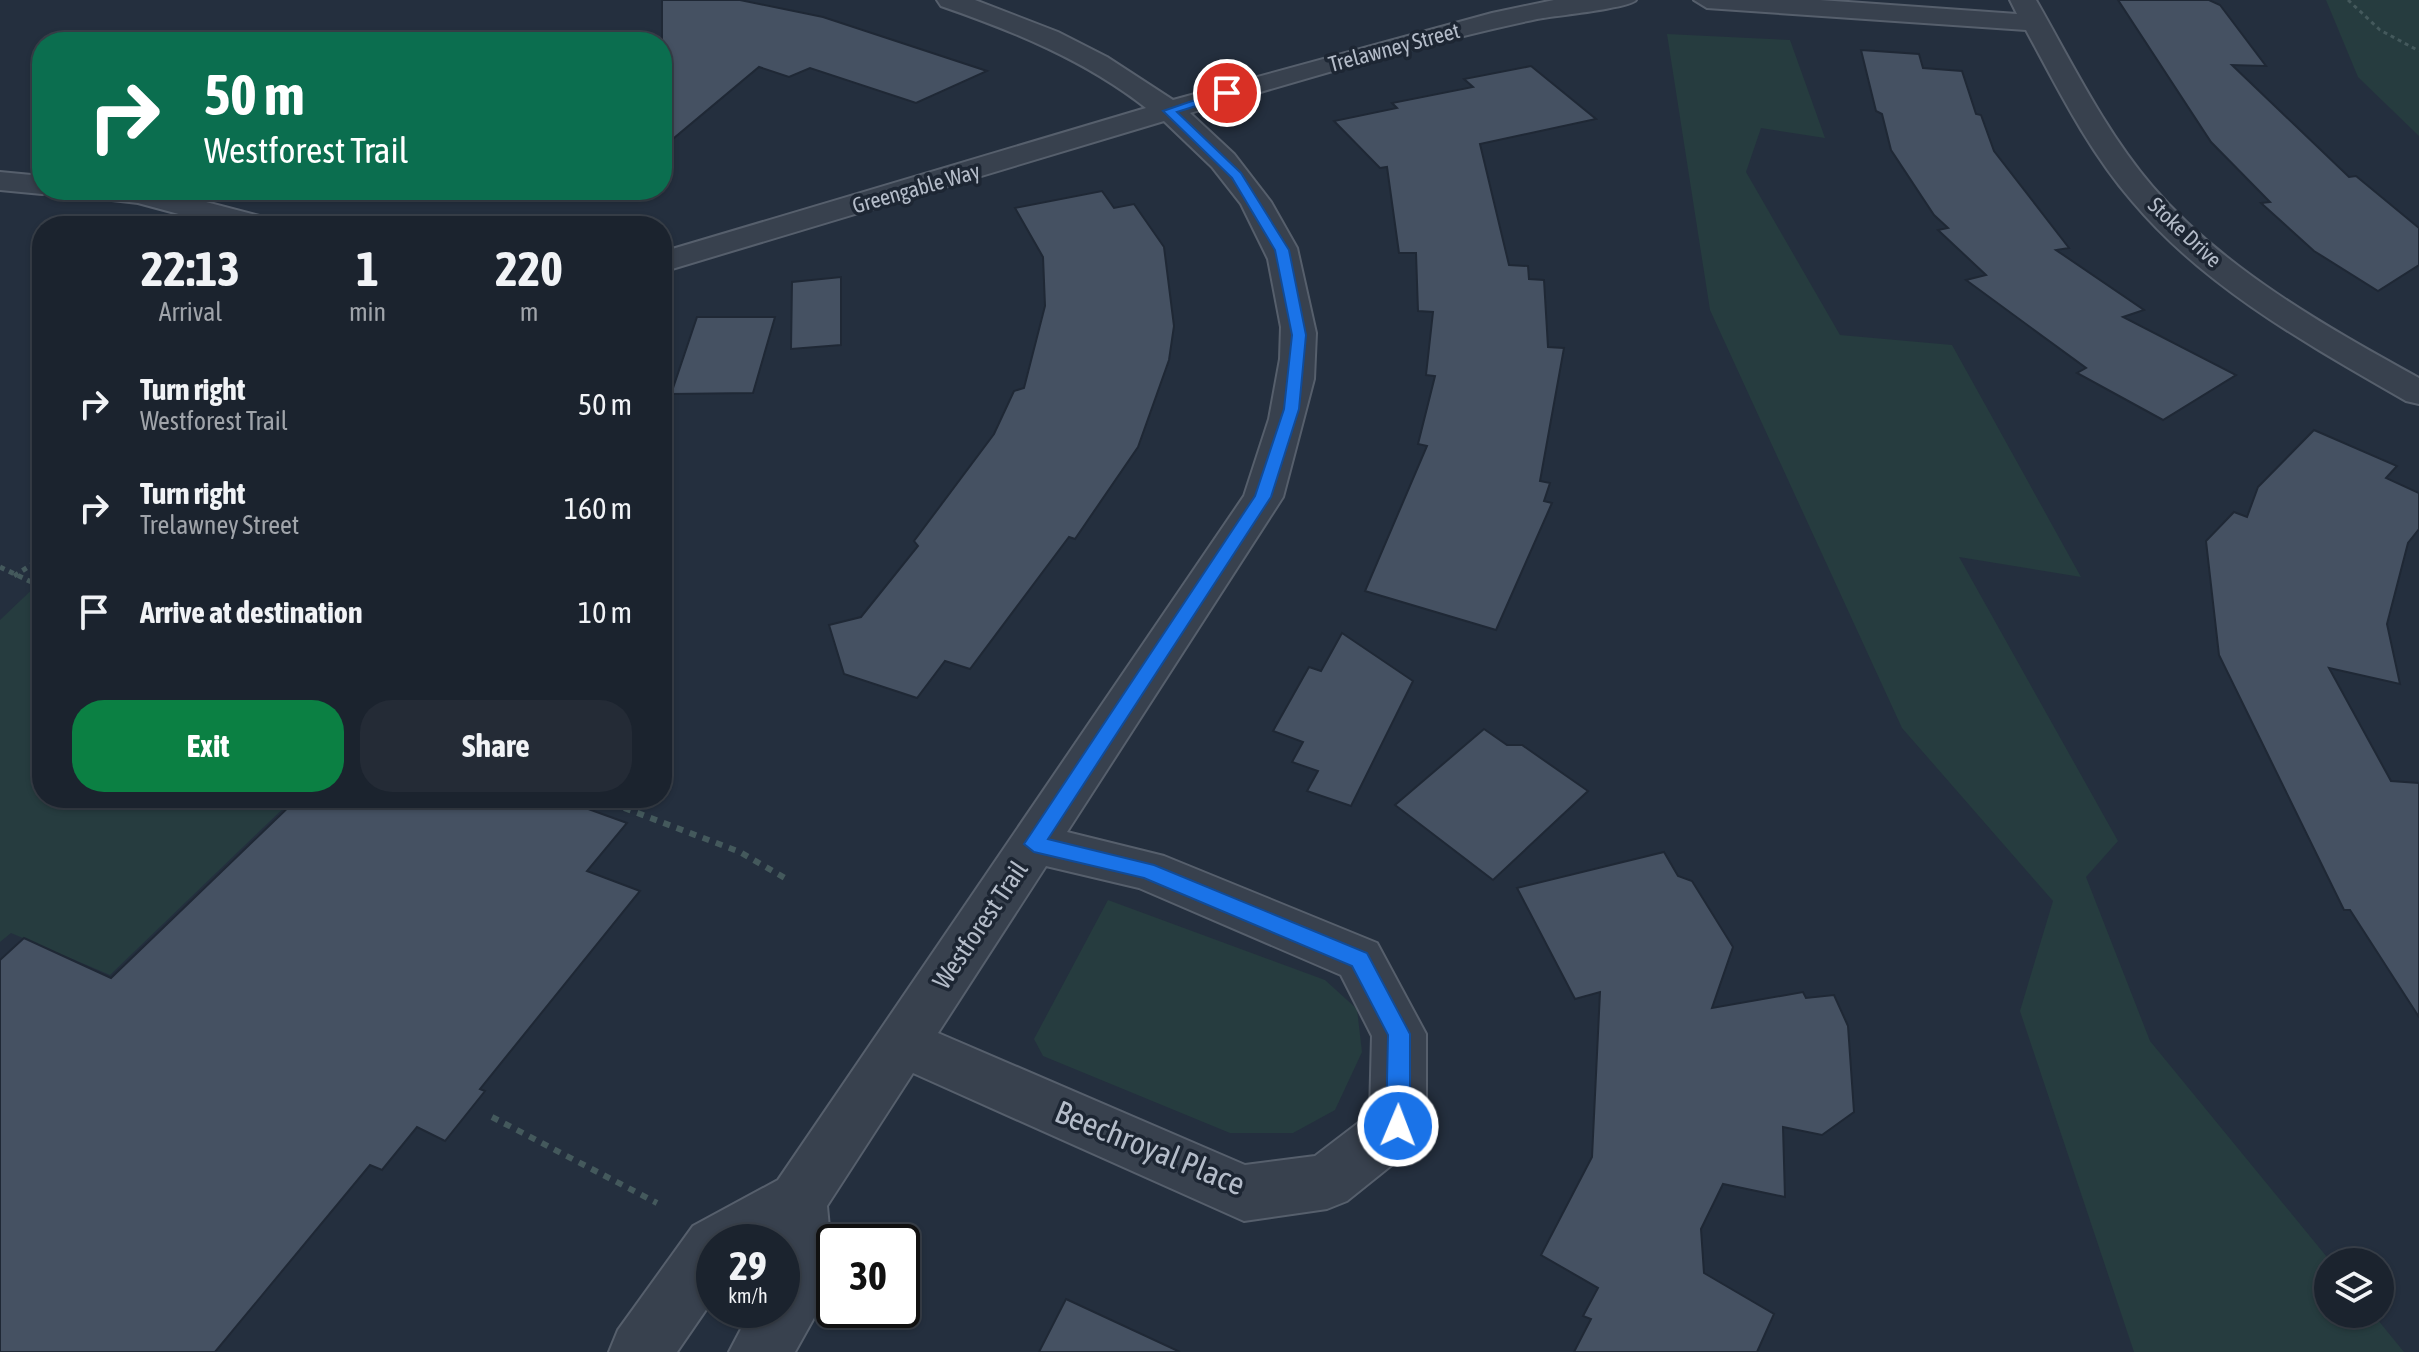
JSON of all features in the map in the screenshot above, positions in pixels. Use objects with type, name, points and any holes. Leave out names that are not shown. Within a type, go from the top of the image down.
[{"type":"street","name":"Westforest Trail","points":[[755,1224],[798,1200],[1263,497],[1292,409],[1299,335],[1282,250],[1237,176],[1169,111],[1116,74],[1058,42],[997,15],[950,0]]},
{"type":"street","name":"Trelawney Street","points":[[1169,111],[1492,21],[1580,1],[1623,0]]},
{"type":"street","points":[[1707,0],[2029,12]]},
{"type":"street","name":"Stoke Drive","points":[[2029,12],[2106,143],[2158,213],[2246,285],[2337,347],[2419,393]]},
{"type":"street","name":"Greengable Way","points":[[672,259],[1169,111]]},
{"type":"street","points":[[0,181],[32,184]]},
{"type":"street","points":[[162,200],[222,216]]},
{"type":"street","name":"Beechroyal Place","points":[[901,1042],[1244,1193],[1327,1182],[1398,1126],[1399,1034],[1359,959],[1147,870],[1034,844]]},
{"type":"street","points":[[760,1352],[804,1282],[798,1200]]},
{"type":"street","points":[[640,1352],[696,1273]]},
{"type":"path","points":[[2348,0],[2380,30],[2419,51]]},
{"type":"path","points":[[13,576],[32,564]]},
{"type":"path","points":[[0,567],[32,583]]},
{"type":"path","points":[[624,808],[740,852],[785,878]]},
{"type":"path","points":[[492,1117],[657,1203]]},
{"type":"green space","points":[[2326,0],[2419,0],[2419,136],[2358,77]]},
{"type":"green space","points":[[1667,34],[1790,40],[1825,138],[1761,128],[1746,172],[1840,335],[1952,345],[2081,577],[1959,557],[2118,841],[2086,877],[2150,1041],[2320,1248],[2314,1248],[2314,1328],[2384,1328],[2404,1352],[2134,1352],[2020,1011],[2053,901],[1902,728],[1710,310]]},
{"type":"green space","points":[[32,590],[32,808],[284,808],[110,975],[11,933],[0,942],[0,620]]},
{"type":"green space","points":[[1108,900],[1325,980],[1357,1009],[1362,1052],[1335,1110],[1293,1133],[1230,1133],[1043,1056],[1034,1039]]},
{"type":"building","points":[[662,0],[740,0],[823,17],[987,71],[916,103],[810,68],[789,77],[759,67],[672,140],[672,32],[662,32]]},
{"type":"building","points":[[2118,0],[2209,0],[2220,5],[2266,66],[2232,65],[2349,177],[2356,176],[2419,228],[2419,265],[2378,291],[2314,251],[2261,203],[2270,202],[2211,142]]},
{"type":"building","points":[[1861,50],[1919,54],[1923,68],[1962,71],[1976,114],[1981,115],[1994,151],[2069,248],[2056,250],[2144,310],[2123,317],[2236,375],[2163,420],[2077,373],[2086,368],[1966,280],[1986,275],[1938,230],[1948,228],[1934,215],[1891,150],[1882,114],[1876,111]]},
{"type":"building","points":[[1531,66],[1596,119],[1480,144],[1509,265],[1528,266],[1529,279],[1544,280],[1548,347],[1564,348],[1540,481],[1550,483],[1544,501],[1552,503],[1496,630],[1365,591],[1427,446],[1418,444],[1435,376],[1426,375],[1433,312],[1418,311],[1416,253],[1399,253],[1387,167],[1380,168],[1334,121],[1397,108],[1392,103],[1473,87],[1464,79]]},
{"type":"building","points":[[1102,191],[1114,208],[1134,204],[1164,247],[1174,326],[1169,360],[1138,447],[1075,539],[1069,537],[970,669],[945,661],[917,698],[844,674],[829,625],[861,617],[918,546],[914,541],[994,434],[1014,391],[1024,388],[1045,306],[1043,257],[1015,208]]},
{"type":"building","points":[[841,277],[841,345],[791,349],[792,282]]},
{"type":"building","points":[[697,317],[775,317],[753,393],[672,394]]},
{"type":"building","points":[[2314,430],[2397,466],[2386,478],[2419,493],[2419,529],[2408,543],[2387,624],[2400,684],[2329,668],[2391,781],[2419,783],[2419,1017],[2350,910],[2344,910],[2219,655],[2206,541],[2234,512],[2247,517],[2258,487]]},
{"type":"building","points":[[1342,633],[1413,681],[1351,806],[1307,791],[1318,771],[1292,762],[1303,742],[1273,731],[1309,667],[1321,671]]},
{"type":"building","points":[[1484,729],[1507,745],[1522,745],[1588,791],[1493,880],[1395,805]]},
{"type":"building","points":[[288,808],[586,808],[627,823],[587,871],[640,891],[480,1089],[485,1091],[445,1141],[417,1127],[382,1170],[370,1165],[215,1352],[0,1352],[0,960],[24,938],[111,978]]},
{"type":"building","points":[[1664,852],[1678,876],[1692,881],[1733,947],[1712,1008],[1803,992],[1806,998],[1834,995],[1848,1026],[1854,1112],[1822,1135],[1783,1127],[1785,1197],[1723,1184],[1701,1229],[1704,1273],[1774,1314],[1757,1352],[1574,1352],[1591,1319],[1583,1316],[1598,1288],[1541,1255],[1592,1157],[1600,992],[1575,999],[1517,888]]},
{"type":"building","points":[[1066,1299],[1180,1352],[1039,1352]]},
{"type":"route","points":[[1227,93],[1169,111],[1237,176],[1282,250],[1299,335],[1292,409],[1263,497],[1034,844],[1147,870],[1359,959],[1399,1034],[1398,1126]]}]
